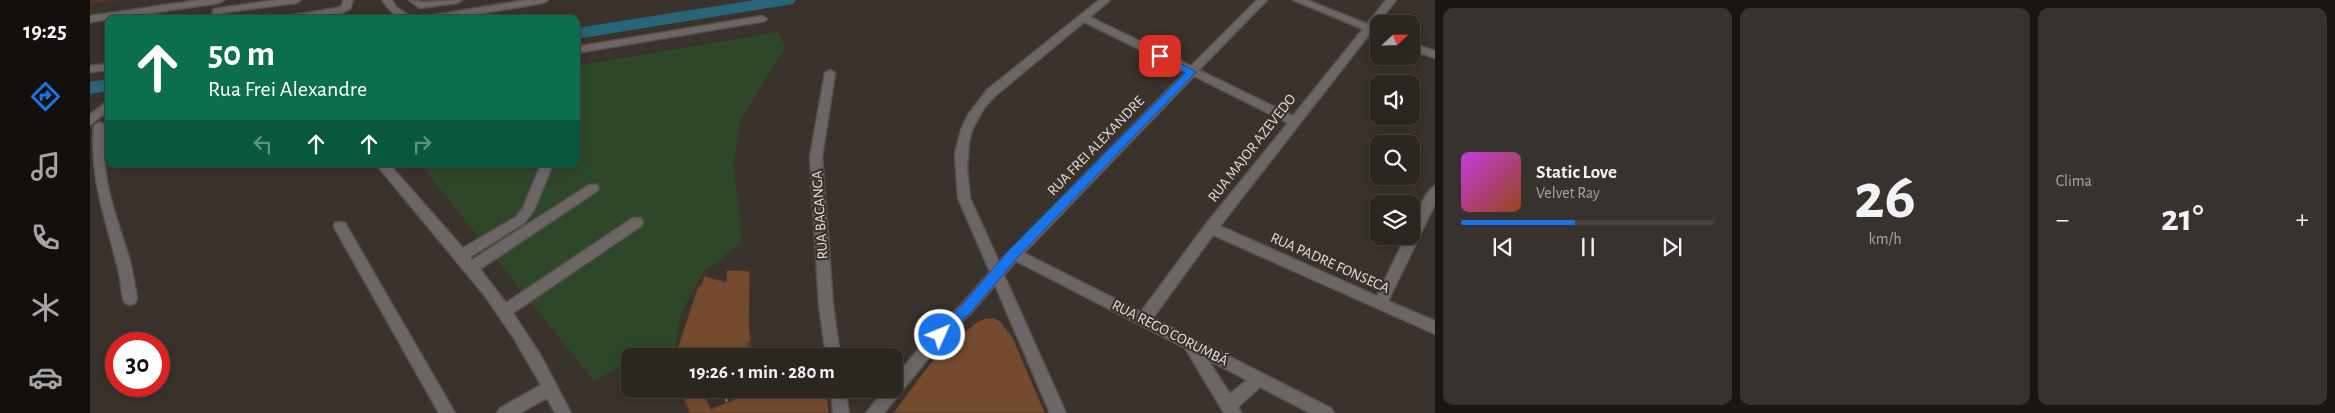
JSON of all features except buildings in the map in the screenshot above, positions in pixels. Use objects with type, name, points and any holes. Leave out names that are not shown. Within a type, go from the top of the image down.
[{"type":"street","points":[[117,15],[220,0]]},
{"type":"street","points":[[216,15],[217,12],[296,0]]},
{"type":"street","points":[[314,15],[340,11],[347,7],[348,0]]},
{"type":"street","points":[[387,0],[393,10],[402,15]]},
{"type":"street","points":[[414,0],[420,5],[457,0]]},
{"type":"street","points":[[453,15],[543,0]]},
{"type":"street","points":[[1058,413],[964,198],[960,166],[965,129],[978,106],[991,93],[1105,0]]},
{"type":"street","name":"RUA FREI ALEXANDRE","points":[[903,379],[940,335],[998,274],[1014,254],[1262,0]]},
{"type":"street","points":[[1298,0],[1370,29]]},
{"type":"street","name":"RUA MAJOR AZEVEDO","points":[[1382,15],[1391,0]]},
{"type":"street","points":[[90,19],[105,17]]},
{"type":"street","points":[[1084,18],[1294,121]]},
{"type":"street","points":[[580,49],[762,19]]},
{"type":"street","name":"RUA MAJOR AZEVEDO","points":[[1143,320],[1294,121],[1370,33]]},
{"type":"street","points":[[1420,49],[1435,55]]},
{"type":"street","points":[[90,69],[105,67]]},
{"type":"street","name":"RUA BACANGA","points":[[830,73],[816,157],[826,305],[832,348]]},
{"type":"street","points":[[105,111],[97,125],[95,165],[97,179],[122,256],[130,299]]},
{"type":"street","points":[[385,167],[461,256],[505,311],[563,413]]},
{"type":"street","points":[[461,256],[520,220],[528,210],[546,167]]},
{"type":"street","points":[[471,268],[593,188]]},
{"type":"street","points":[[1380,303],[1435,192]]},
{"type":"street","points":[[505,311],[637,222]]},
{"type":"street","points":[[340,227],[447,413]]},
{"type":"street","name":"RUA PADRE FONSECA","points":[[1211,228],[1435,328]]},
{"type":"street","name":"RUA REGO CORUMBÁ","points":[[1014,254],[1326,413]]},
{"type":"street","points":[[1190,344],[1231,409],[1259,379]]},
{"type":"street","points":[[505,413],[550,388]]},
{"type":"street","points":[[839,398],[841,413]]},
{"type":"street","name":"RUA FREI ALEXANDRE","points":[[874,413],[887,398]]},
{"type":"path","points":[[726,398],[727,407]]},
{"type":"green space","points":[[777,32],[786,47],[740,120],[734,166],[742,242],[703,273],[682,311],[675,348],[621,348],[621,365],[594,381],[422,167],[580,167],[580,65]]},
{"type":"waterway","points":[[580,33],[787,0]]},
{"type":"waterway","points":[[90,88],[105,86]]},
{"type":"route","points":[[940,335],[966,310],[1014,254],[1191,72],[1160,56]]}]
